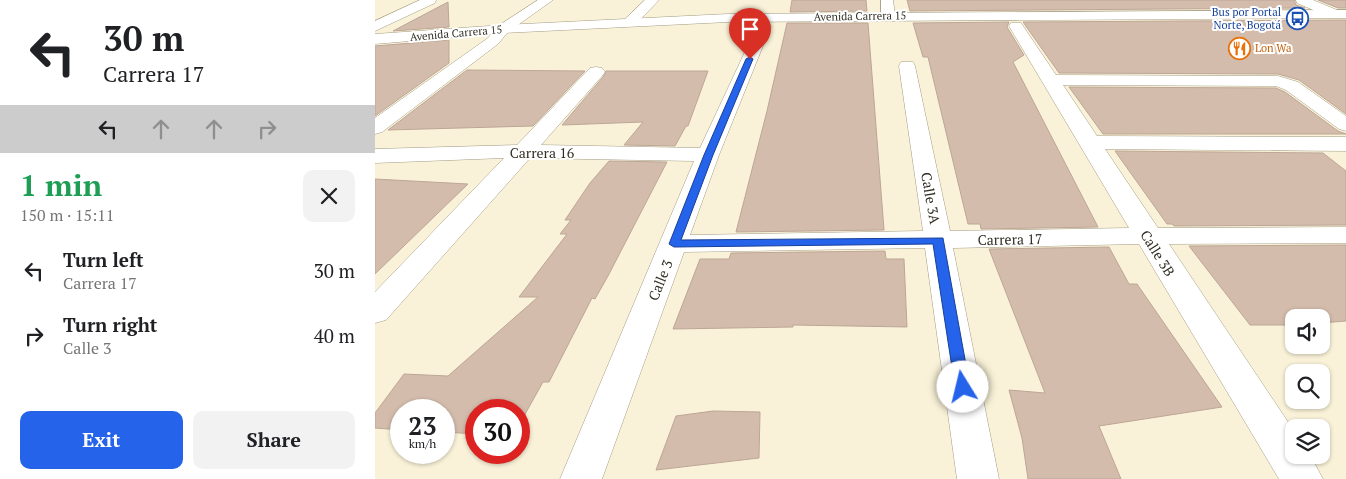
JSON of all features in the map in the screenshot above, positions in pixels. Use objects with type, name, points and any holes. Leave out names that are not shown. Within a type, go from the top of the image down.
[{"type":"street","points":[[375,27],[430,0]]},
{"type":"street","points":[[375,128],[547,0]]},
{"type":"street","points":[[629,22],[653,0]]},
{"type":"street","points":[[887,0],[888,16]]},
{"type":"street","points":[[1302,0],[1339,14]]},
{"type":"street","name":"Avenida Carrera 15","points":[[375,50],[629,22],[888,16],[1339,14]]},
{"type":"street","name":"Avenida Carrera 15","points":[[375,39],[764,26],[1346,24]]},
{"type":"street","name":"Calle 3","points":[[581,479],[708,155],[764,26]]},
{"type":"street","name":"Calle 3B","points":[[1016,26],[1302,479]]},
{"type":"street","name":"Calle 3A","points":[[907,66],[939,240],[978,479]]},
{"type":"street","points":[[375,312],[597,72]]},
{"type":"street","points":[[1051,80],[1278,81],[1292,86],[1346,125]]},
{"type":"street","points":[[375,116],[396,114]]},
{"type":"street","points":[[1088,142],[1346,144]]},
{"type":"street","name":"Carrera 16","points":[[375,156],[525,151],[708,155]]},
{"type":"street","name":"Carrera 17","points":[[674,244],[1147,236],[1346,235]]},
{"type":"building","points":[[792,0],[866,0],[867,11],[790,12]]},
{"type":"building","points":[[907,0],[1294,0],[1296,5],[1305,8],[910,11]]},
{"type":"building","points":[[1318,0],[1346,0],[1346,8],[1338,8]]},
{"type":"building","points":[[448,2],[449,27],[393,31]]},
{"type":"building","points":[[1346,20],[1346,114],[1299,80],[1278,74],[1059,73],[1023,22]]},
{"type":"building","points":[[1009,22],[1007,27],[1024,55],[1013,62],[1098,227],[981,229],[980,224],[968,224],[928,57],[923,57],[913,23]]},
{"type":"building","points":[[787,23],[868,23],[884,230],[736,232]]},
{"type":"building","points":[[449,40],[449,63],[375,116],[375,46]]},
{"type":"building","points":[[467,70],[585,71],[533,126],[388,130]]},
{"type":"building","points":[[606,71],[708,71],[688,126],[686,126],[675,146],[624,145],[643,122],[562,125]]},
{"type":"building","points":[[1069,87],[1276,88],[1285,92],[1338,131],[1346,134],[1103,134]]},
{"type":"building","points":[[1115,151],[1323,153],[1346,171],[1346,225],[1174,226],[1167,224]]},
{"type":"building","points":[[609,161],[667,162],[608,276],[595,299],[592,298],[549,382],[543,382],[530,405],[530,399],[465,399],[465,433],[455,433],[455,399],[390,399],[390,429],[375,428],[375,413],[404,374],[448,376],[538,297],[519,297],[567,234],[560,234],[571,220],[565,220],[590,183]]},
{"type":"building","points":[[375,179],[468,184],[375,274]]},
{"type":"building","points":[[1346,245],[1346,321],[1330,322],[1330,309],[1285,309],[1285,325],[1250,325],[1189,246]]},
{"type":"building","points":[[1109,247],[1129,284],[1137,284],[1222,407],[1099,426],[1121,479],[1028,479],[1022,438],[1009,390],[1045,393],[989,249]]},
{"type":"building","points":[[885,251],[886,259],[904,259],[907,327],[793,325],[793,327],[673,329],[700,259],[729,259],[731,253]]},
{"type":"building","points":[[713,411],[760,412],[759,458],[656,470],[676,416]]},
{"type":"place","name":"Bus por Portal Norte, Bogotá","points":[[1297,18]]},
{"type":"place","name":"Lon Wa","points":[[1239,48]]},
{"type":"route","points":[[750,59],[708,155],[674,244],[939,240],[963,387]]}]
